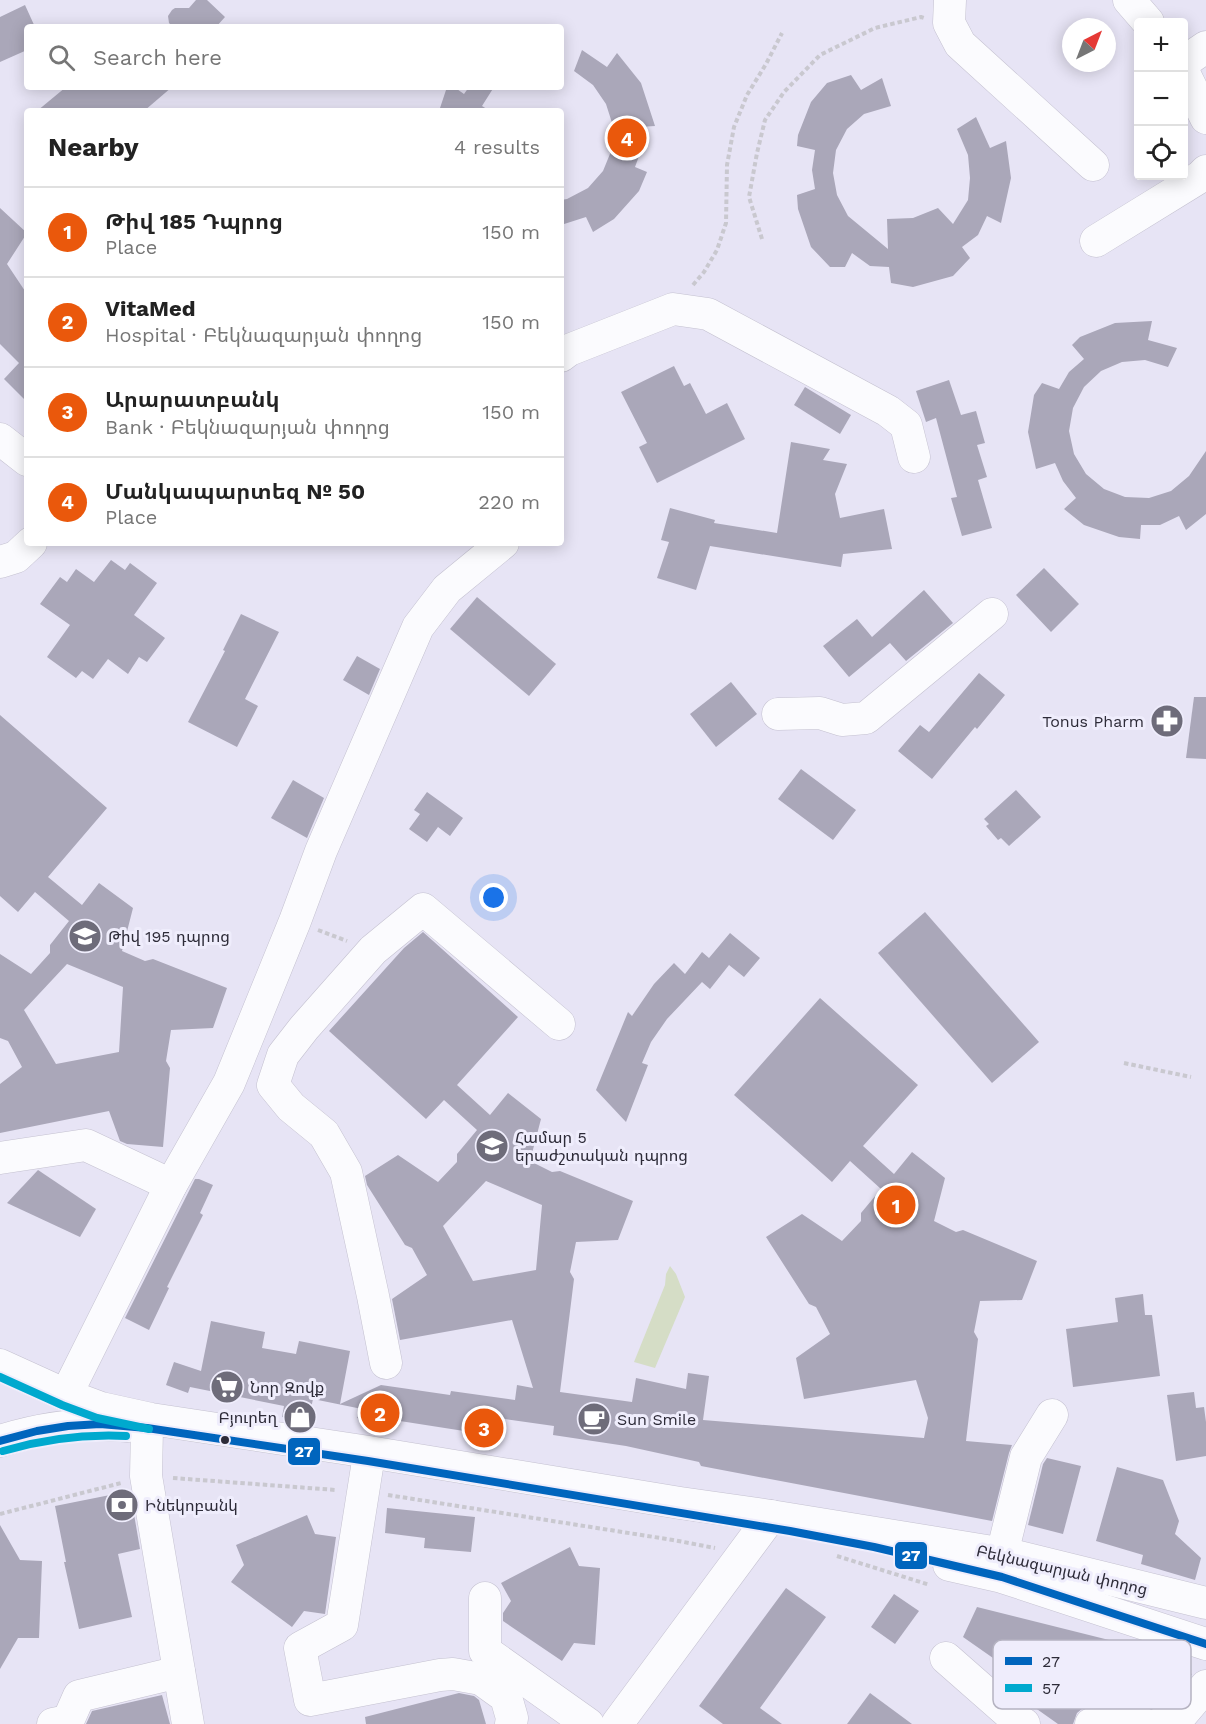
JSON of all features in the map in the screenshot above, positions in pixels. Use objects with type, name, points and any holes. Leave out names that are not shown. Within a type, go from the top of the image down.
[{"type":"street","points":[[1129,0],[1145,18]]},
{"type":"street","points":[[949,12],[960,44],[1093,165]]},
{"type":"street","points":[[1188,59],[1206,47]]},
{"type":"street","points":[[1188,81],[1206,118]]},
{"type":"street","points":[[1096,241],[1200,177],[1206,171]]},
{"type":"street","points":[[564,354],[673,309],[708,314],[888,411],[906,425],[914,457]]},
{"type":"street","points":[[0,439],[24,458]]},
{"type":"street","points":[[0,562],[16,557],[29,546]]},
{"type":"street","points":[[66,1395],[171,1185],[229,1083],[321,851],[418,627],[447,589],[499,546]]},
{"type":"street","points":[[778,714],[820,712],[842,720],[866,718],[992,614]]},
{"type":"street","points":[[386,1363],[374,1296],[346,1172],[324,1134],[291,1107],[273,1085],[283,1055],[374,950],[423,909],[559,1024]]},
{"type":"street","points":[[0,1158],[86,1145],[171,1185]]},
{"type":"street","name":"Բեկնազարյան փողոց","points":[[0,1365],[101,1408],[151,1419],[680,1503],[767,1522],[1002,1577],[1202,1642]]},
{"type":"street","points":[[1002,1554],[1026,1458],[1052,1415]]},
{"type":"street","name":"Բեկնազարյան փողոց","points":[[0,1441],[68,1426],[100,1424],[147,1428],[767,1522],[1002,1554],[1206,1605]]},
{"type":"street","points":[[147,1428],[146,1476],[188,1724]]},
{"type":"street","points":[[368,1461],[342,1625],[300,1648],[310,1700],[453,1674],[482,1679],[506,1697],[512,1718],[511,1724]]},
{"type":"street","points":[[617,1724],[767,1522]]},
{"type":"street","points":[[485,1598],[485,1651],[588,1724]]},
{"type":"street","points":[[1202,1642],[1206,1605]]},
{"type":"street","points":[[946,1658],[993,1700]]},
{"type":"street","points":[[53,1724],[68,1721],[79,1696],[179,1672]]},
{"type":"street","points":[[1191,1704],[1206,1686]]},
{"type":"street","points":[[1003,1709],[1024,1724]]},
{"type":"street","points":[[1159,1724],[1182,1714],[1186,1709]]},
{"type":"street","points":[[1091,1724],[1115,1717],[1144,1724]]},
{"type":"path","points":[[762,239],[749,197],[765,120],[784,92],[820,55],[875,28],[949,12]]},
{"type":"path","points":[[673,309],[704,272],[717,250],[726,223],[726,165],[734,127],[747,95],[782,33]]},
{"type":"path","points":[[295,921],[374,950]]},
{"type":"path","points":[[1124,1063],[1191,1077]]},
{"type":"green space","points":[[670,1266],[676,1274],[685,1297],[655,1368],[634,1362],[665,1285],[666,1274]]},
{"type":"building","points":[[196,0],[207,0],[225,17],[219,24],[169,23],[168,16],[172,10],[189,8]]},
{"type":"building","points":[[25,5],[34,24],[24,24],[24,51],[0,62],[0,17]]},
{"type":"building","points":[[582,50],[607,67],[617,53],[641,83],[655,126],[640,127],[642,148],[635,167],[647,172],[639,191],[614,219],[593,232],[586,217],[564,224],[564,200],[588,188],[603,171],[612,149],[613,126],[606,104],[593,85],[574,71]]},
{"type":"building","points":[[851,75],[861,90],[882,78],[891,106],[864,114],[847,129],[836,150],[833,173],[837,195],[848,216],[888,249],[887,219],[913,218],[938,208],[953,224],[968,200],[970,178],[968,155],[957,129],[976,117],[990,148],[1006,141],[1011,178],[1001,223],[987,216],[978,235],[962,247],[970,258],[953,276],[913,287],[891,283],[889,267],[870,266],[852,253],[845,267],[830,267],[811,247],[798,209],[797,195],[815,189],[812,170],[815,150],[797,146],[798,135],[811,102],[827,83]]},
{"type":"building","points":[[62,90],[168,90],[148,108],[41,108]]},
{"type":"building","points":[[446,90],[458,90],[464,94],[467,90],[492,90],[482,106],[485,108],[440,108]]},
{"type":"building","points":[[0,208],[24,230],[24,238],[7,264],[24,290],[24,399],[4,379],[19,363],[0,344]]},
{"type":"building","points":[[1152,321],[1148,340],[1177,348],[1168,367],[1145,360],[1122,362],[1101,371],[1084,387],[1073,408],[1069,431],[1074,454],[1086,474],[1104,489],[1125,497],[1149,498],[1171,491],[1189,476],[1206,451],[1206,514],[1186,530],[1179,516],[1160,525],[1141,525],[1140,539],[1119,537],[1084,525],[1064,509],[1076,498],[1063,481],[1055,463],[1036,469],[1028,432],[1034,395],[1042,383],[1059,389],[1069,372],[1084,359],[1072,345],[1080,337],[1115,323]]},
{"type":"building","points":[[674,366],[684,386],[690,383],[706,414],[727,403],[745,439],[657,483],[639,447],[647,443],[621,392]]},
{"type":"building","points":[[949,380],[961,415],[976,411],[985,443],[977,445],[987,477],[978,480],[992,528],[962,536],[951,498],[957,497],[936,418],[926,422],[916,391]]},
{"type":"building","points":[[805,387],[851,415],[840,434],[794,405]]},
{"type":"building","points":[[791,442],[830,449],[823,460],[847,464],[835,494],[840,518],[884,509],[892,549],[843,554],[841,567],[710,546],[696,590],[657,578],[669,542],[661,540],[670,508],[715,520],[714,523],[777,533]]},
{"type":"building","points":[[111,560],[125,570],[130,563],[157,583],[134,615],[165,638],[147,662],[139,657],[128,674],[108,659],[93,679],[82,671],[76,678],[47,657],[70,625],[40,604],[60,577],[67,582],[76,569],[94,582]]},
{"type":"building","points":[[1044,568],[1079,604],[1051,632],[1016,595]]},
{"type":"building","points":[[924,590],[953,623],[906,661],[890,643],[849,677],[823,646],[857,619],[872,637]]},
{"type":"building","points":[[477,597],[556,664],[529,696],[450,629]]},
{"type":"building","points":[[241,614],[279,632],[245,699],[258,706],[237,747],[188,722],[225,651],[223,650]]},
{"type":"building","points":[[357,656],[380,669],[369,695],[343,680]]},
{"type":"building","points":[[979,673],[1005,695],[932,779],[898,751],[920,725],[929,732]]},
{"type":"building","points":[[731,682],[757,714],[716,747],[690,714]]},
{"type":"building","points":[[1194,697],[1206,697],[1206,759],[1186,758]]},
{"type":"building","name":"Թիվ 195 դպրոց","points":[[0,715],[107,808],[48,877],[82,905],[99,883],[133,908],[122,951],[145,961],[153,959],[227,988],[213,1028],[171,1030],[166,1061],[170,1068],[163,1147],[127,1144],[120,1141],[109,1111],[0,1133],[0,1084],[22,1067],[8,1041],[0,1038],[0,954],[31,974],[50,953],[50,945],[69,921],[35,892],[18,912],[0,896]],"holes":[[[67,964],[123,987],[119,1052],[56,1064],[24,1010]]]},
{"type":"building","points":[[801,769],[856,810],[833,840],[778,799]]},
{"type":"building","points":[[293,780],[324,798],[307,838],[271,818]]},
{"type":"building","points":[[1016,790],[1041,817],[1009,846],[1001,838],[998,840],[986,826],[989,824],[984,819]]},
{"type":"building","points":[[427,792],[463,818],[450,836],[438,827],[427,842],[409,829],[420,814],[414,810]]},
{"type":"building","points":[[925,912],[1039,1042],[992,1083],[878,953]]},
{"type":"building","points":[[423,932],[518,1017],[457,1085],[490,1115],[508,1093],[541,1119],[530,1161],[552,1172],[560,1171],[633,1201],[618,1240],[576,1242],[570,1272],[574,1279],[560,1392],[632,1402],[636,1378],[686,1389],[688,1373],[709,1376],[703,1420],[924,1438],[928,1418],[916,1380],[804,1399],[796,1358],[830,1334],[816,1307],[809,1304],[766,1237],[802,1214],[842,1241],[861,1221],[861,1213],[881,1189],[850,1161],[832,1182],[734,1095],[820,998],[918,1085],[863,1146],[894,1174],[912,1152],[945,1178],[934,1221],[956,1232],[963,1230],[1037,1261],[1022,1300],[980,1301],[974,1332],[978,1339],[966,1441],[1012,1445],[992,1521],[701,1466],[699,1462],[626,1446],[553,1435],[554,1426],[498,1418],[496,1436],[400,1421],[399,1426],[357,1418],[362,1409],[313,1399],[308,1422],[282,1417],[284,1406],[190,1387],[188,1393],[166,1385],[174,1362],[201,1371],[211,1321],[265,1332],[262,1348],[296,1354],[299,1341],[350,1351],[340,1404],[381,1385],[450,1395],[451,1391],[515,1400],[517,1385],[533,1388],[512,1320],[400,1340],[392,1299],[427,1275],[412,1248],[405,1245],[367,1185],[365,1176],[398,1155],[438,1182],[457,1162],[457,1154],[477,1130],[444,1100],[426,1119],[329,1031],[404,948]],"holes":[[[486,1181],[542,1205],[536,1270],[473,1281],[443,1226]]]},
{"type":"building","points":[[730,933],[760,958],[744,977],[729,965],[710,989],[702,982],[667,1019],[651,1042],[642,1063],[648,1065],[626,1122],[596,1090],[628,1012],[632,1016],[654,984],[674,963],[685,974],[702,952],[709,958]]},
{"type":"building","points":[[38,1170],[96,1209],[80,1237],[7,1203]]},
{"type":"building","points":[[195,1179],[213,1185],[200,1213],[203,1215],[167,1287],[169,1288],[149,1330],[125,1318]]},
{"type":"building","points":[[1143,1294],[1145,1315],[1152,1315],[1160,1376],[1073,1387],[1066,1329],[1118,1322],[1115,1298]]},
{"type":"building","points":[[1194,1392],[1196,1408],[1204,1407],[1206,1456],[1176,1461],[1167,1395]]},
{"type":"building","points":[[1047,1458],[1081,1466],[1063,1534],[1028,1525],[1043,1464]]},
{"type":"building","points":[[1117,1467],[1163,1480],[1179,1521],[1175,1534],[1201,1558],[1195,1580],[1141,1564],[1143,1555],[1096,1541]]},
{"type":"building","points":[[130,1491],[140,1549],[118,1554],[132,1617],[79,1629],[64,1562],[66,1562],[55,1506]]},
{"type":"building","points":[[387,1508],[475,1517],[471,1552],[424,1548],[425,1538],[385,1533]]},
{"type":"building","points":[[307,1515],[315,1534],[336,1537],[325,1614],[304,1611],[292,1627],[231,1582],[244,1565],[236,1545]]},
{"type":"building","points":[[0,1525],[20,1560],[42,1561],[39,1638],[18,1638],[0,1669]]},
{"type":"building","points":[[570,1547],[579,1566],[600,1568],[595,1645],[574,1643],[562,1661],[503,1621],[503,1613],[511,1601],[501,1583]]},
{"type":"building","points":[[786,1588],[826,1617],[760,1708],[782,1724],[723,1724],[699,1706]]},
{"type":"building","points":[[894,1594],[919,1611],[895,1644],[871,1627]]},
{"type":"building","points":[[977,1607],[1109,1640],[993,1640],[993,1658],[963,1637]]},
{"type":"building","points":[[459,1693],[474,1696],[479,1700],[486,1724],[366,1724],[365,1717]]},
{"type":"building","points":[[870,1693],[912,1724],[847,1724]]},
{"type":"building","points":[[162,1695],[170,1724],[86,1724],[92,1711]]},
{"type":"building","points":[[1037,1709],[1082,1709],[1077,1713],[1073,1724],[1058,1724]]},
{"type":"transit line","name":"57","points":[[0,1377],[97,1418],[149,1429]]},
{"type":"transit line","name":"27","points":[[0,1441],[68,1426],[100,1424],[147,1428],[368,1461],[790,1531],[874,1547],[1002,1577],[1206,1644]]},
{"type":"transit line","name":"57","points":[[3,1451],[64,1438],[126,1436]]},
{"type":"place","name":"Մանկապարտեզ № 50","points":[[627,138]]},
{"type":"place","name":"Tonus Pharm","points":[[1167,721]]},
{"type":"place","name":"Թիվ 195 դպրոց","points":[[85,936]]},
{"type":"place","name":"Համար 5 երաժշտական դպրոց","points":[[492,1146]]},
{"type":"place","name":"Թիվ 185 Դպրոց","points":[[896,1205]]},
{"type":"place","name":"Նոր Զովք","points":[[227,1387]]},
{"type":"place","name":"VitaMed","points":[[380,1413]]},
{"type":"place","name":"Բյուրեղ","points":[[300,1417]]},
{"type":"place","name":"Sun Smile","points":[[594,1419]]},
{"type":"place","name":"Արարատբանկ","points":[[484,1428]]},
{"type":"place","name":"Ինեկոբանկ","points":[[122,1505]]}]
